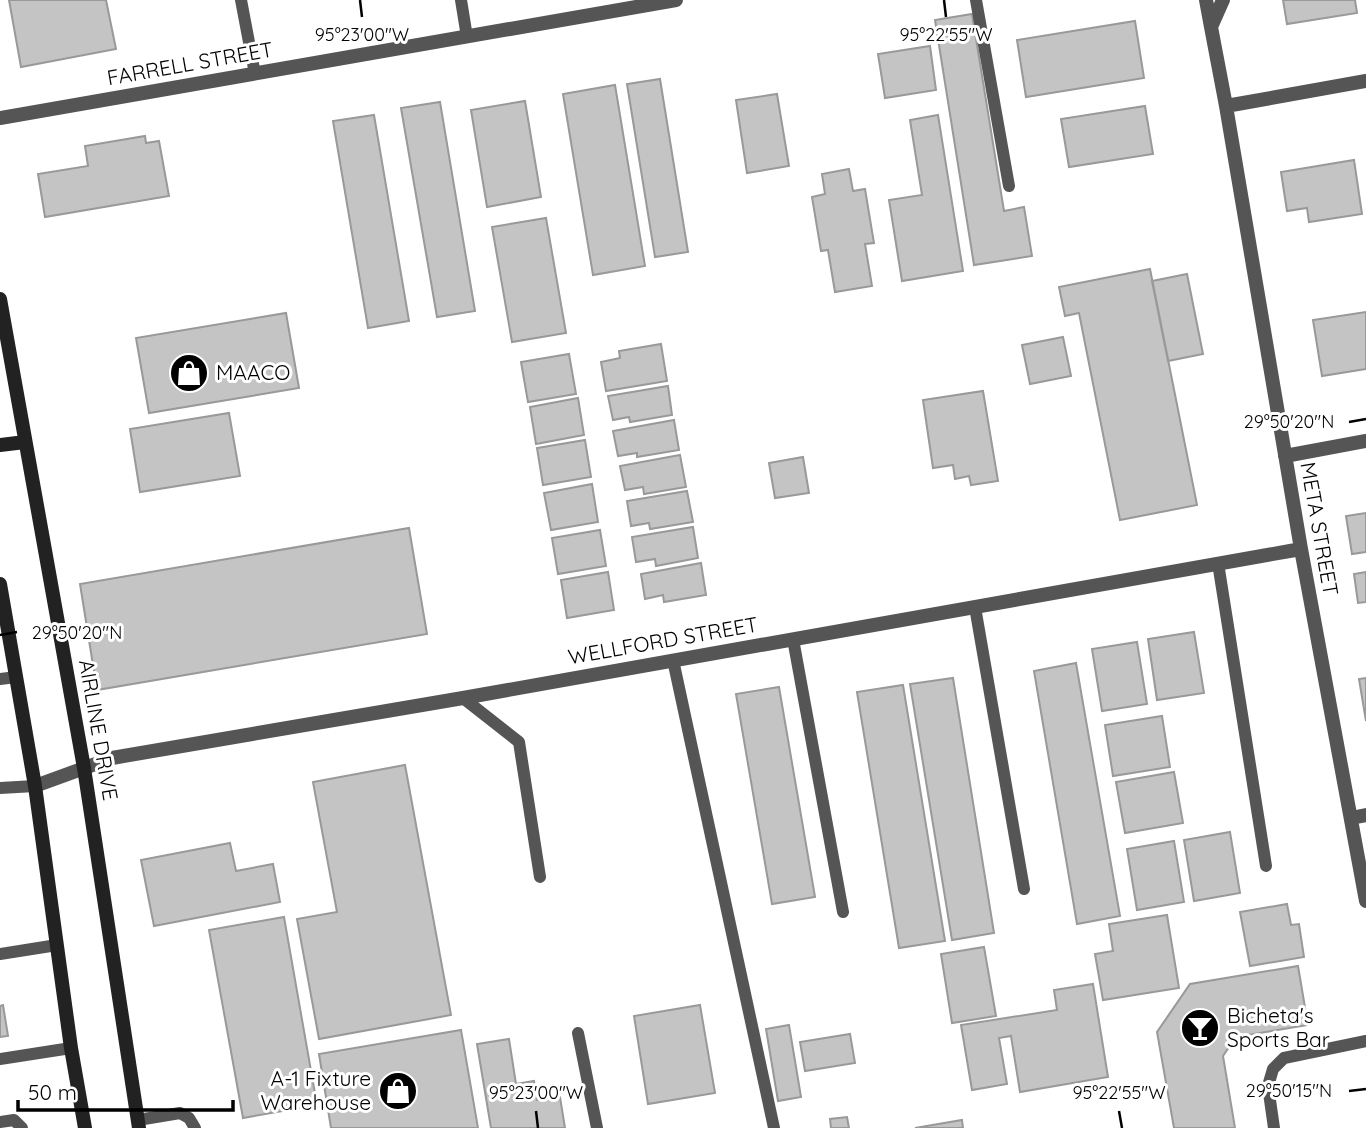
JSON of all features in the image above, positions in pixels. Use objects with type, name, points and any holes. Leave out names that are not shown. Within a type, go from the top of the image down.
[{"type":"main road","name":"AIRLINE DRIVE","points":[[0,299],[84,768],[139,1124]]},
{"type":"main road","points":[[0,445],[25,442]]},
{"type":"main road","points":[[0,584],[35,786],[71,1048],[85,1128]]},
{"type":"street","name":"FARRELL STREET","points":[[0,118],[676,0]]},
{"type":"street","name":"META STREET","points":[[1206,0],[1301,549],[1366,901]]},
{"type":"street","points":[[1211,27],[1223,0]]},
{"type":"street","points":[[1226,106],[1366,81]]},
{"type":"street","points":[[1285,456],[1366,442]]},
{"type":"street","name":"WELLFORD STREET","points":[[35,786],[112,758],[1301,549]]},
{"type":"street","points":[[1351,818],[1366,815]]},
{"type":"lane","points":[[241,0],[255,74]]},
{"type":"lane","points":[[461,0],[467,37]]},
{"type":"lane","points":[[976,0],[1009,186]]},
{"type":"lane","points":[[1218,563],[1266,866]]},
{"type":"lane","points":[[975,607],[1024,889]]},
{"type":"lane","points":[[793,639],[843,912]]},
{"type":"lane","points":[[673,660],[774,1128]]},
{"type":"lane","points":[[0,679],[16,677]]},
{"type":"lane","points":[[463,698],[519,741],[540,877]]},
{"type":"lane","points":[[0,788],[35,786]]},
{"type":"lane","points":[[0,954],[57,945]]},
{"type":"lane","points":[[578,1034],[597,1128]]},
{"type":"lane","points":[[1274,1128],[1268,1086],[1273,1069],[1284,1058],[1366,1041]]},
{"type":"lane","points":[[0,1059],[71,1048]]},
{"type":"lane","points":[[139,1124],[180,1113],[189,1118],[195,1128]]},
{"type":"lane","points":[[0,1122],[14,1120],[22,1128]]},
{"type":"building","points":[[9,0],[106,0],[116,49],[21,67]]},
{"type":"building","points":[[1283,0],[1355,0],[1357,13],[1287,24]]},
{"type":"building","points":[[972,14],[1004,211],[1024,207],[1032,256],[974,265],[935,20]]},
{"type":"building","points":[[1135,21],[1144,78],[1026,97],[1017,40]]},
{"type":"building","points":[[930,46],[936,90],[885,98],[878,54]]},
{"type":"building","points":[[660,79],[688,252],[655,257],[627,84]]},
{"type":"building","points":[[615,85],[645,266],[593,275],[563,94]]},
{"type":"building","points":[[777,94],[789,166],[747,173],[736,100]]},
{"type":"building","points":[[525,101],[541,197],[487,207],[471,110]]},
{"type":"building","points":[[440,102],[475,311],[437,317],[401,108]]},
{"type":"building","points":[[1145,106],[1153,154],[1069,167],[1061,119]]},
{"type":"building","points":[[374,115],[409,321],[368,328],[333,121]]},
{"type":"building","points":[[938,115],[963,271],[902,281],[889,200],[922,195],[910,120]]},
{"type":"building","points":[[145,136],[146,143],[159,141],[169,196],[45,217],[38,174],[88,166],[85,146]]},
{"type":"building","points":[[1354,160],[1362,214],[1309,222],[1307,208],[1287,211],[1281,172]]},
{"type":"building","points":[[849,169],[853,191],[865,189],[874,243],[865,244],[872,286],[835,292],[828,250],[821,251],[812,197],[825,194],[822,174]]},
{"type":"building","points":[[546,218],[566,333],[512,342],[492,227]]},
{"type":"building","points":[[1150,269],[1197,505],[1120,520],[1079,313],[1065,316],[1059,287]]},
{"type":"building","points":[[1187,274],[1203,354],[1168,361],[1152,281]]},
{"type":"building","points":[[1366,312],[1366,369],[1322,376],[1313,320]]},
{"type":"building","points":[[286,313],[299,388],[149,413],[136,338]]},
{"type":"building","points":[[1063,337],[1071,376],[1030,384],[1022,345]]},
{"type":"building","points":[[661,344],[667,381],[606,391],[601,362],[620,358],[619,351]]},
{"type":"building","points":[[569,354],[576,394],[528,402],[521,362]]},
{"type":"building","points":[[668,386],[672,415],[630,422],[629,417],[613,420],[608,396]]},
{"type":"building","points":[[983,391],[998,481],[971,485],[969,476],[955,479],[953,465],[933,468],[923,400]]},
{"type":"building","points":[[578,398],[584,435],[536,444],[530,407]]},
{"type":"building","points":[[229,413],[240,476],[140,492],[130,429]]},
{"type":"building","points":[[674,420],[679,450],[637,457],[637,453],[618,456],[613,431]]},
{"type":"building","points":[[585,440],[591,477],[543,485],[537,448]]},
{"type":"building","points":[[680,455],[686,487],[644,494],[643,487],[625,490],[620,466]]},
{"type":"building","points":[[803,457],[809,493],[775,498],[769,463]]},
{"type":"building","points":[[592,484],[598,522],[551,530],[544,493]]},
{"type":"building","points":[[687,491],[693,522],[650,529],[649,523],[631,526],[627,501]]},
{"type":"building","points":[[1366,513],[1366,552],[1352,554],[1346,516]]},
{"type":"building","points":[[693,527],[698,558],[656,566],[655,559],[636,562],[632,537]]},
{"type":"building","points":[[409,528],[427,634],[97,690],[80,584]]},
{"type":"building","points":[[600,530],[606,566],[558,574],[552,538]]},
{"type":"building","points":[[701,563],[706,595],[664,602],[663,595],[645,599],[641,574]]},
{"type":"building","points":[[608,572],[614,610],[567,618],[561,580]]},
{"type":"building","points":[[1366,572],[1366,602],[1358,603],[1354,574]]},
{"type":"building","points":[[1194,632],[1204,693],[1157,700],[1148,639]]},
{"type":"building","points":[[1137,642],[1147,704],[1102,711],[1092,649]]},
{"type":"building","points":[[1076,663],[1120,916],[1077,924],[1034,671]]},
{"type":"building","points":[[953,678],[994,933],[952,940],[910,684]]},
{"type":"building","points":[[1366,678],[1366,721],[1359,679]]},
{"type":"building","points":[[903,685],[945,941],[899,948],[857,692]]},
{"type":"building","points":[[779,687],[815,897],[772,904],[736,694]]},
{"type":"building","points":[[1162,716],[1170,767],[1113,776],[1105,725]]},
{"type":"building","points":[[405,765],[451,1015],[319,1039],[297,919],[337,912],[313,782]]},
{"type":"building","points":[[1174,772],[1183,823],[1125,833],[1116,782]]},
{"type":"building","points":[[1230,832],[1240,893],[1194,901],[1184,840]]},
{"type":"building","points":[[1174,841],[1184,902],[1137,910],[1127,849]]},
{"type":"building","points":[[230,843],[236,871],[273,864],[280,902],[154,926],[141,860]]},
{"type":"building","points":[[1287,904],[1291,925],[1299,924],[1304,957],[1250,966],[1240,912]]},
{"type":"building","points":[[1167,915],[1179,988],[1103,1000],[1095,954],[1113,951],[1109,924]]},
{"type":"building","points":[[284,917],[317,1105],[243,1118],[209,930]]},
{"type":"building","points":[[984,947],[996,1016],[952,1023],[941,954]]},
{"type":"building","points":[[1298,966],[1308,1025],[1236,1037],[1223,1056],[1235,1128],[1174,1128],[1157,1032],[1190,984]]},
{"type":"building","points":[[1093,984],[1108,1077],[1020,1092],[1011,1036],[999,1038],[1007,1084],[972,1090],[961,1025],[1057,1010],[1054,990]]},
{"type":"building","points":[[3,1005],[8,1036],[0,1037],[0,1006]]},
{"type":"building","points":[[700,1005],[715,1093],[648,1104],[634,1016]]},
{"type":"building","points":[[789,1025],[801,1097],[778,1101],[766,1029]]},
{"type":"building","name":"A-1 Fixture Warehouse","points":[[461,1030],[478,1128],[331,1128],[319,1054]]},
{"type":"building","points":[[850,1034],[855,1063],[805,1071],[800,1042]]},
{"type":"building","points":[[509,1039],[516,1084],[534,1081],[537,1100],[560,1097],[565,1128],[491,1128],[477,1044]]},
{"type":"building","points":[[847,1117],[849,1128],[831,1128],[830,1119]]},
{"type":"building","points":[[962,1120],[963,1128],[915,1128]]},
{"type":"place","name":"MAACO","points":[[189,373]]},
{"type":"place","name":"Bicheta's Sports Bar","points":[[1200,1028]]},
{"type":"place","name":"A-1 Fixture Warehouse","points":[[398,1091]]}]
